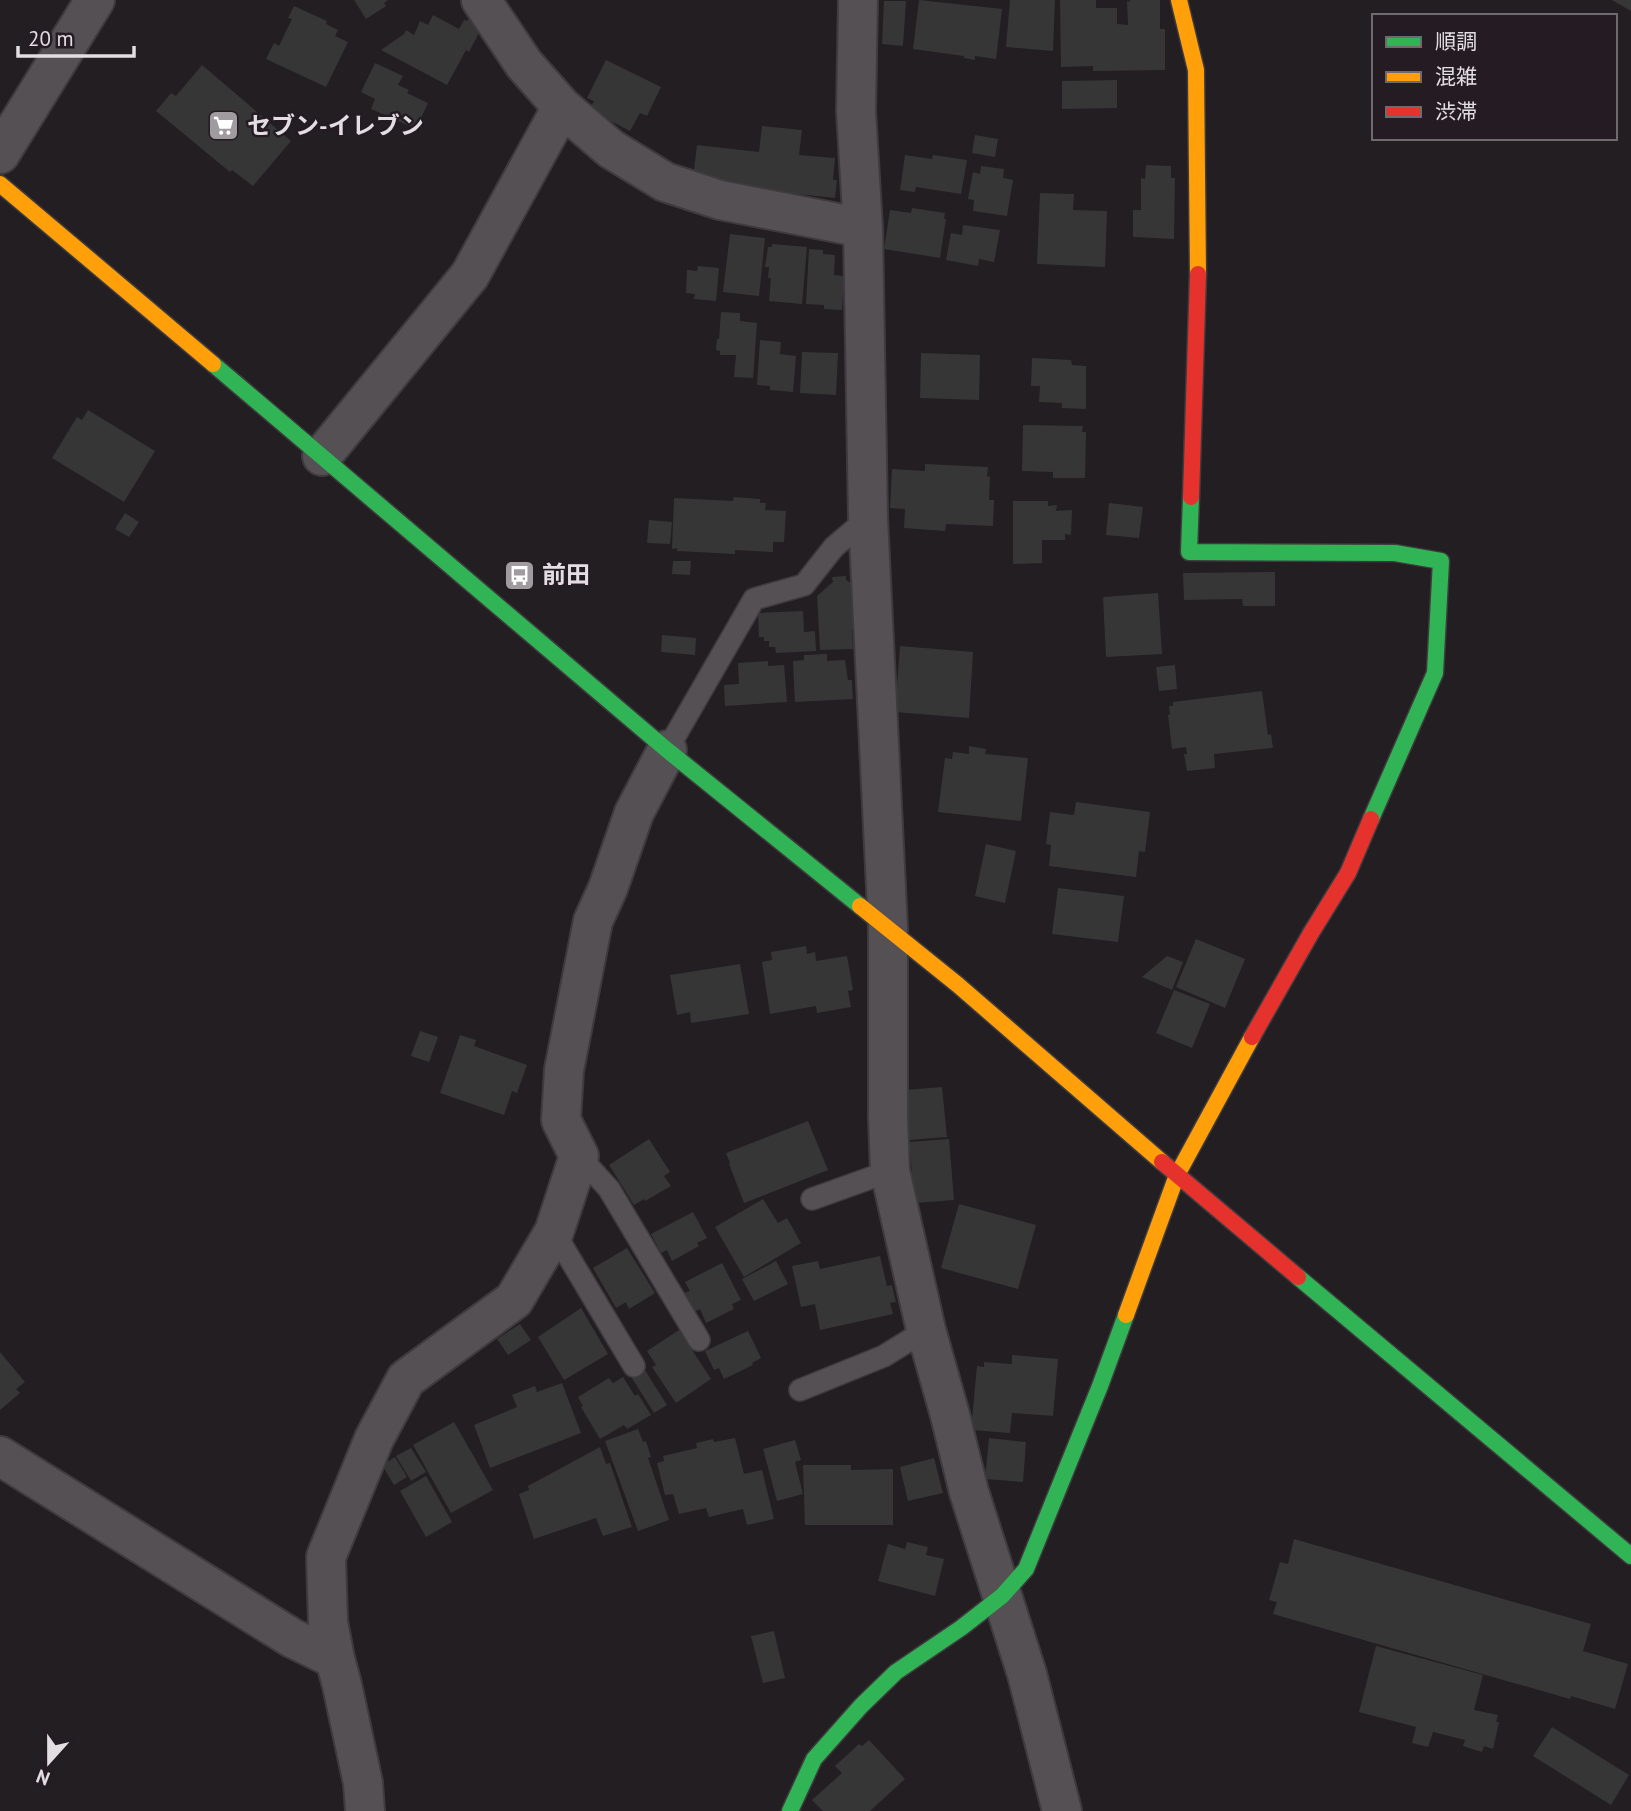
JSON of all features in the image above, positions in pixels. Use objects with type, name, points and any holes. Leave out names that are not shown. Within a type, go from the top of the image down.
[{"type":"street","points":[[0,154],[94,0]]},
{"type":"street","points":[[481,0],[524,64],[562,107],[611,149],[666,182],[720,200],[863,228]]},
{"type":"street","points":[[858,0],[856,111],[863,228],[868,518],[888,929],[887,1104],[890,1171],[926,1330],[969,1492],[1027,1674],[1062,1811]]},
{"type":"street","points":[[790,1811],[814,1759],[861,1706],[896,1672],[961,1628],[1002,1596],[1026,1569],[1100,1387],[1177,1175],[1311,933],[1348,873],[1435,673],[1441,561],[1395,553],[1189,552],[1199,252],[1196,70],[1178,0]]},
{"type":"street","points":[[322,456],[470,275],[562,107]]},
{"type":"street","points":[[0,184],[667,750],[958,985],[1218,1210],[1631,1556]]},
{"type":"street","points":[[365,1811],[363,1783],[334,1660],[328,1622],[326,1557],[374,1439],[406,1379],[513,1300],[554,1231],[579,1156],[561,1121],[563,1083],[593,921],[608,888],[634,813],[667,750]]},
{"type":"street","points":[[0,1456],[292,1638],[334,1660]]},
{"type":"lane","points":[[667,750],[754,598],[804,585],[834,547],[868,518]]},
{"type":"lane","points":[[579,1156],[609,1189],[699,1340]]},
{"type":"lane","points":[[813,1199],[890,1171]]},
{"type":"lane","points":[[554,1231],[634,1366]]},
{"type":"lane","points":[[800,1390],[884,1356],[926,1330]]},
{"type":"building","points":[[354,0],[388,0],[384,3],[386,6],[366,19]]},
{"type":"building","points":[[919,0],[1002,9],[996,59],[975,56],[975,60],[913,49]]},
{"type":"building","points":[[1010,0],[1055,0],[1053,51],[1006,47]]},
{"type":"building","points":[[1060,0],[1096,0],[1096,8],[1117,8],[1117,24],[1128,25],[1127,1],[1160,0],[1160,29],[1165,29],[1165,70],[1093,71],[1093,66],[1061,67]]},
{"type":"building","points":[[1612,0],[1631,0],[1631,11]]},
{"type":"building","points":[[884,1],[906,1],[903,46],[882,44]]},
{"type":"building","points":[[294,6],[327,21],[326,24],[338,30],[335,36],[348,42],[326,87],[266,59],[274,43],[279,46],[292,19],[288,18]]},
{"type":"building","points":[[433,15],[459,29],[464,20],[469,18],[478,23],[481,29],[447,85],[381,50],[406,30],[414,35],[420,21],[428,25]]},
{"type":"building","points":[[606,60],[661,87],[647,116],[640,113],[630,131],[589,110],[594,101],[587,98]]},
{"type":"building","points":[[375,63],[403,76],[398,85],[409,90],[407,93],[428,103],[416,129],[371,109],[375,99],[361,92]]},
{"type":"building","name":"セブン-イレブン","points":[[202,65],[291,141],[253,186],[232,170],[230,172],[156,111],[171,93],[176,96]]},
{"type":"building","points":[[1117,80],[1117,108],[1062,109],[1062,81]]},
{"type":"building","points":[[762,126],[802,130],[799,155],[835,158],[835,198],[733,187],[693,178],[697,145],[759,152]]},
{"type":"building","points":[[975,135],[998,139],[995,157],[972,153]]},
{"type":"building","points":[[905,155],[932,159],[933,155],[967,160],[961,194],[916,187],[915,192],[900,190]]},
{"type":"building","points":[[1146,165],[1171,166],[1171,178],[1175,178],[1174,239],[1133,237],[1133,210],[1141,210],[1141,178],[1145,179]]},
{"type":"building","points":[[981,166],[1004,169],[1003,178],[1013,180],[1007,216],[973,211],[974,200],[968,199],[973,172],[980,174]]},
{"type":"building","points":[[1040,193],[1074,194],[1073,210],[1107,211],[1105,267],[1037,264]]},
{"type":"building","points":[[912,208],[945,213],[940,258],[884,249],[890,210],[911,213]]},
{"type":"building","points":[[963,225],[1000,230],[994,262],[979,259],[978,266],[946,260],[951,233],[962,235]]},
{"type":"building","points":[[730,234],[765,238],[759,296],[723,292]]},
{"type":"building","points":[[772,244],[807,247],[802,304],[769,301],[771,278],[768,278],[769,267],[765,267],[768,247],[772,247]]},
{"type":"building","points":[[809,249],[823,250],[823,254],[835,255],[834,275],[844,276],[842,310],[806,304]]},
{"type":"building","points":[[698,266],[719,268],[716,301],[694,299],[695,294],[686,293],[687,270],[697,271]]},
{"type":"building","points":[[721,312],[740,313],[740,321],[757,323],[753,378],[734,377],[736,355],[720,355],[720,351],[716,350]]},
{"type":"building","points":[[760,340],[781,342],[780,354],[796,356],[793,392],[770,390],[770,386],[757,385]]},
{"type":"building","points":[[802,352],[838,353],[836,395],[800,393]]},
{"type":"building","points":[[921,353],[980,355],[979,400],[920,398]]},
{"type":"building","points":[[1032,358],[1071,360],[1072,365],[1086,366],[1086,409],[1062,408],[1062,403],[1039,402],[1040,386],[1031,386]]},
{"type":"building","points":[[88,410],[155,451],[124,502],[52,458],[77,417],[82,420]]},
{"type":"building","points":[[1023,425],[1083,426],[1082,432],[1086,432],[1085,478],[1053,478],[1053,472],[1022,471]]},
{"type":"building","points":[[925,464],[988,467],[989,500],[994,500],[993,526],[946,524],[945,531],[904,528],[905,509],[890,508],[892,469],[925,471]]},
{"type":"building","points":[[734,497],[760,499],[760,503],[766,503],[765,510],[786,511],[784,542],[773,542],[773,552],[735,550],[735,554],[672,549],[674,498],[733,501]]},
{"type":"building","points":[[1013,501],[1048,501],[1048,506],[1057,505],[1056,511],[1072,510],[1071,535],[1065,534],[1065,540],[1042,540],[1042,563],[1013,564]]},
{"type":"building","points":[[1109,503],[1143,507],[1139,538],[1106,535]]},
{"type":"building","points":[[125,513],[139,522],[129,537],[115,529]]},
{"type":"building","points":[[649,520],[672,522],[670,544],[647,543]]},
{"type":"building","points":[[673,561],[691,561],[690,575],[672,574]]},
{"type":"building","points":[[1275,572],[1275,606],[1243,606],[1242,599],[1184,600],[1183,573]]},
{"type":"building","points":[[846,576],[846,580],[853,584],[856,630],[852,630],[853,649],[820,650],[817,596],[833,582],[832,577]]},
{"type":"building","points":[[1158,593],[1162,654],[1106,657],[1103,597]]},
{"type":"building","points":[[803,611],[804,632],[815,631],[816,651],[776,653],[775,647],[769,647],[769,641],[759,637],[758,613]]},
{"type":"building","points":[[662,635],[696,638],[695,655],[661,652]]},
{"type":"building","points":[[900,646],[973,652],[969,718],[895,712]]},
{"type":"building","points":[[827,654],[827,661],[845,660],[848,680],[852,680],[853,699],[795,702],[793,661],[804,660],[804,655]]},
{"type":"building","points":[[768,661],[768,666],[784,665],[787,702],[725,706],[724,685],[739,684],[738,663]]},
{"type":"building","points":[[1175,665],[1177,689],[1159,691],[1156,667]]},
{"type":"building","points":[[1262,691],[1268,735],[1271,734],[1273,748],[1214,754],[1215,768],[1187,771],[1184,754],[1187,754],[1186,747],[1172,749],[1169,706],[1173,706],[1173,702]]},
{"type":"building","points":[[969,746],[986,749],[985,754],[1028,758],[1021,821],[938,812],[945,758],[952,759],[953,752],[969,754]]},
{"type":"building","points":[[1076,802],[1150,812],[1145,852],[1139,851],[1136,877],[1049,866],[1051,845],[1046,844],[1050,812],[1074,815]]},
{"type":"building","points":[[986,844],[1016,851],[1005,903],[975,896]]},
{"type":"building","points":[[1058,888],[1124,896],[1118,942],[1052,934]]},
{"type":"building","points":[[1196,939],[1245,959],[1225,1008],[1176,987]]},
{"type":"building","points":[[806,946],[807,954],[815,952],[816,961],[847,956],[853,990],[848,991],[851,1007],[817,1013],[816,1006],[770,1014],[762,962],[772,960],[771,952]]},
{"type":"building","points":[[1167,956],[1183,962],[1172,990],[1142,977]]},
{"type":"building","points":[[740,964],[749,1014],[691,1023],[690,1012],[677,1015],[670,975]]},
{"type":"building","points":[[1174,990],[1210,1004],[1192,1048],[1156,1033]]},
{"type":"building","points":[[420,1031],[438,1037],[429,1062],[411,1056]]},
{"type":"building","points":[[460,1035],[476,1040],[474,1046],[527,1065],[517,1093],[512,1091],[504,1115],[440,1093]]},
{"type":"building","points":[[942,1087],[947,1137],[909,1140],[905,1090]]},
{"type":"building","points":[[808,1121],[828,1170],[744,1203],[726,1153]]},
{"type":"building","points":[[649,1139],[670,1172],[664,1176],[671,1186],[634,1205],[609,1165]]},
{"type":"building","points":[[949,1139],[954,1200],[915,1203],[909,1142]]},
{"type":"building","points":[[763,1199],[778,1223],[787,1218],[801,1243],[744,1277],[715,1227]]},
{"type":"building","points":[[959,1204],[1036,1225],[1018,1289],[941,1268]]},
{"type":"building","points":[[693,1212],[707,1238],[697,1243],[699,1246],[672,1261],[667,1250],[661,1253],[651,1234]]},
{"type":"building","points":[[627,1248],[655,1293],[629,1309],[626,1302],[616,1308],[593,1268]]},
{"type":"building","points":[[880,1256],[887,1286],[892,1285],[896,1302],[890,1303],[893,1314],[820,1330],[815,1304],[801,1307],[792,1266],[818,1261],[820,1269]]},
{"type":"building","points":[[776,1261],[788,1284],[754,1301],[742,1279]]},
{"type":"building","points":[[722,1263],[741,1300],[732,1304],[734,1309],[706,1323],[700,1309],[694,1312],[684,1293],[690,1291],[685,1282]]},
{"type":"building","points":[[581,1308],[608,1354],[564,1380],[538,1337]]},
{"type":"building","points":[[520,1324],[531,1340],[508,1355],[497,1339]]},
{"type":"building","points":[[679,1330],[711,1379],[676,1403],[652,1367],[656,1365],[647,1351]]},
{"type":"building","points":[[748,1331],[761,1358],[752,1363],[753,1365],[724,1379],[719,1368],[714,1370],[705,1351]]},
{"type":"building","points":[[0,1352],[25,1382],[16,1389],[20,1393],[0,1410]]},
{"type":"building","points":[[1012,1355],[1058,1359],[1053,1416],[1012,1413],[1010,1433],[971,1430],[977,1366],[984,1367],[984,1362],[1012,1364]]},
{"type":"building","points":[[643,1367],[667,1405],[654,1413],[630,1375]]},
{"type":"building","points":[[623,1377],[651,1415],[627,1429],[624,1425],[600,1439],[578,1397],[609,1378],[613,1383]]},
{"type":"building","points":[[562,1383],[581,1433],[490,1468],[474,1425],[517,1407],[512,1395],[535,1386],[537,1392]]},
{"type":"building","points":[[454,1422],[493,1490],[451,1513],[413,1445]]},
{"type":"building","points":[[638,1429],[643,1442],[646,1441],[651,1457],[648,1458],[669,1520],[638,1531],[605,1441]]},
{"type":"building","points":[[735,1438],[744,1474],[762,1470],[774,1519],[747,1525],[743,1509],[709,1517],[706,1508],[679,1514],[673,1494],[665,1495],[657,1463],[664,1461],[663,1456],[697,1448],[696,1443]]},
{"type":"building","points":[[989,1438],[1026,1442],[1023,1482],[985,1479]]},
{"type":"building","points":[[795,1440],[801,1460],[795,1462],[803,1494],[777,1501],[763,1449]]},
{"type":"building","points":[[600,1447],[606,1464],[610,1463],[632,1527],[603,1536],[596,1518],[534,1539],[519,1494],[529,1490],[528,1486]]},
{"type":"building","points":[[411,1448],[426,1472],[411,1481],[396,1456]]},
{"type":"building","points":[[395,1457],[407,1477],[394,1485],[382,1465]]},
{"type":"building","points":[[934,1458],[943,1493],[908,1501],[900,1467]]},
{"type":"building","points":[[803,1465],[851,1465],[851,1470],[893,1469],[893,1525],[805,1525]]},
{"type":"building","points":[[426,1476],[452,1522],[426,1537],[400,1491]]},
{"type":"building","points":[[1294,1539],[1591,1624],[1583,1651],[1628,1664],[1615,1709],[1571,1696],[1570,1699],[1273,1614],[1277,1602],[1269,1600],[1280,1562],[1288,1564]]},
{"type":"building","points":[[907,1542],[928,1547],[926,1555],[944,1559],[935,1596],[878,1581],[888,1544],[905,1549]]},
{"type":"building","points":[[774,1631],[785,1678],[763,1683],[751,1636]]},
{"type":"building","points":[[1376,1646],[1483,1675],[1474,1710],[1498,1715],[1493,1749],[1484,1746],[1482,1752],[1463,1746],[1465,1740],[1433,1732],[1428,1747],[1412,1743],[1416,1727],[1359,1712]]},
{"type":"building","points":[[1552,1727],[1629,1775],[1611,1805],[1533,1756]]},
{"type":"building","points":[[869,1740],[905,1779],[870,1811],[823,1811],[812,1800],[842,1773],[835,1766],[859,1744],[862,1746]]},
{"type":"traffic: fast","points":[[213,364],[667,750],[860,906]]},
{"type":"traffic: fast","points":[[1191,497],[1189,552],[1395,553],[1441,561],[1435,673],[1371,819]]},
{"type":"traffic: fast","points":[[1298,1277],[1631,1556]]},
{"type":"traffic: fast","points":[[790,1811],[814,1759],[861,1706],[896,1672],[961,1628],[1002,1596],[1026,1569],[1126,1315]]},
{"type":"traffic: slow","points":[[1179,0],[1196,70],[1198,274]]},
{"type":"traffic: slow","points":[[0,184],[213,364]]},
{"type":"traffic: slow","points":[[860,906],[958,985],[1162,1162]]},
{"type":"traffic: slow","points":[[1126,1315],[1177,1175],[1252,1037]]},
{"type":"traffic: jam","points":[[1191,497],[1198,274]]},
{"type":"traffic: jam","points":[[1252,1037],[1348,873],[1371,819]]},
{"type":"traffic: jam","points":[[1162,1162],[1298,1277]]},
{"type":"place","name":"セブン-イレブン","points":[[224,126]]},
{"type":"place","name":"前田","points":[[519,575]]}]
